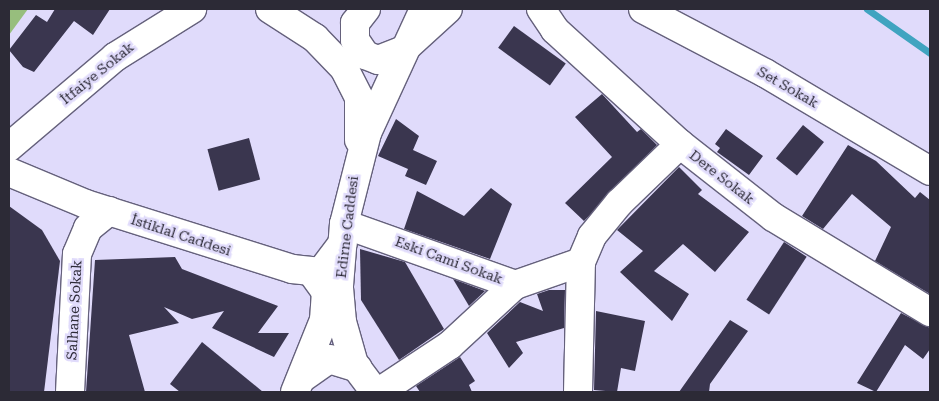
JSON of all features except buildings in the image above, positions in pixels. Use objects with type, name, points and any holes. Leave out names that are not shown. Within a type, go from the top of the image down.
[{"type":"main road","name":"İtfaiye Sokak","points":[[15,141],[114,57],[192,9]]},
{"type":"main road","points":[[270,9],[315,38],[352,80],[361,115],[355,166]]},
{"type":"main road","points":[[366,9],[355,27],[362,52],[384,60],[406,47],[448,9]]},
{"type":"main road","name":"Edirne Caddesi","points":[[377,392],[358,368],[340,307],[344,233],[355,166],[424,9]]},
{"type":"main road","name":"Dere Sokak","points":[[541,9],[556,30],[680,144],[774,217],[930,312]]},
{"type":"main road","name":"Set Sokak","points":[[643,9],[765,73],[930,171]]},
{"type":"main road","points":[[15,141],[18,176]]},
{"type":"main road","points":[[578,392],[581,262],[592,236],[619,203],[680,144]]},
{"type":"main road","name":"İstiklal Caddesi","points":[[18,176],[109,211],[227,251],[312,273]]},
{"type":"main road","name":"Salhane Sokak","points":[[70,392],[77,254],[88,228],[109,211]]},
{"type":"main road","points":[[299,385],[321,333],[326,304],[324,287],[312,273],[330,265],[344,233]]},
{"type":"main road","name":"Eski Cami Sokak","points":[[344,233],[515,285],[581,262]]},
{"type":"main road","points":[[377,392],[450,344],[515,285]]},
{"type":"main road","points":[[299,385],[329,359],[358,368]]},
{"type":"green space","points":[[9,9],[28,9],[9,35]]},
{"type":"waterway","points":[[867,9],[930,53]]}]
